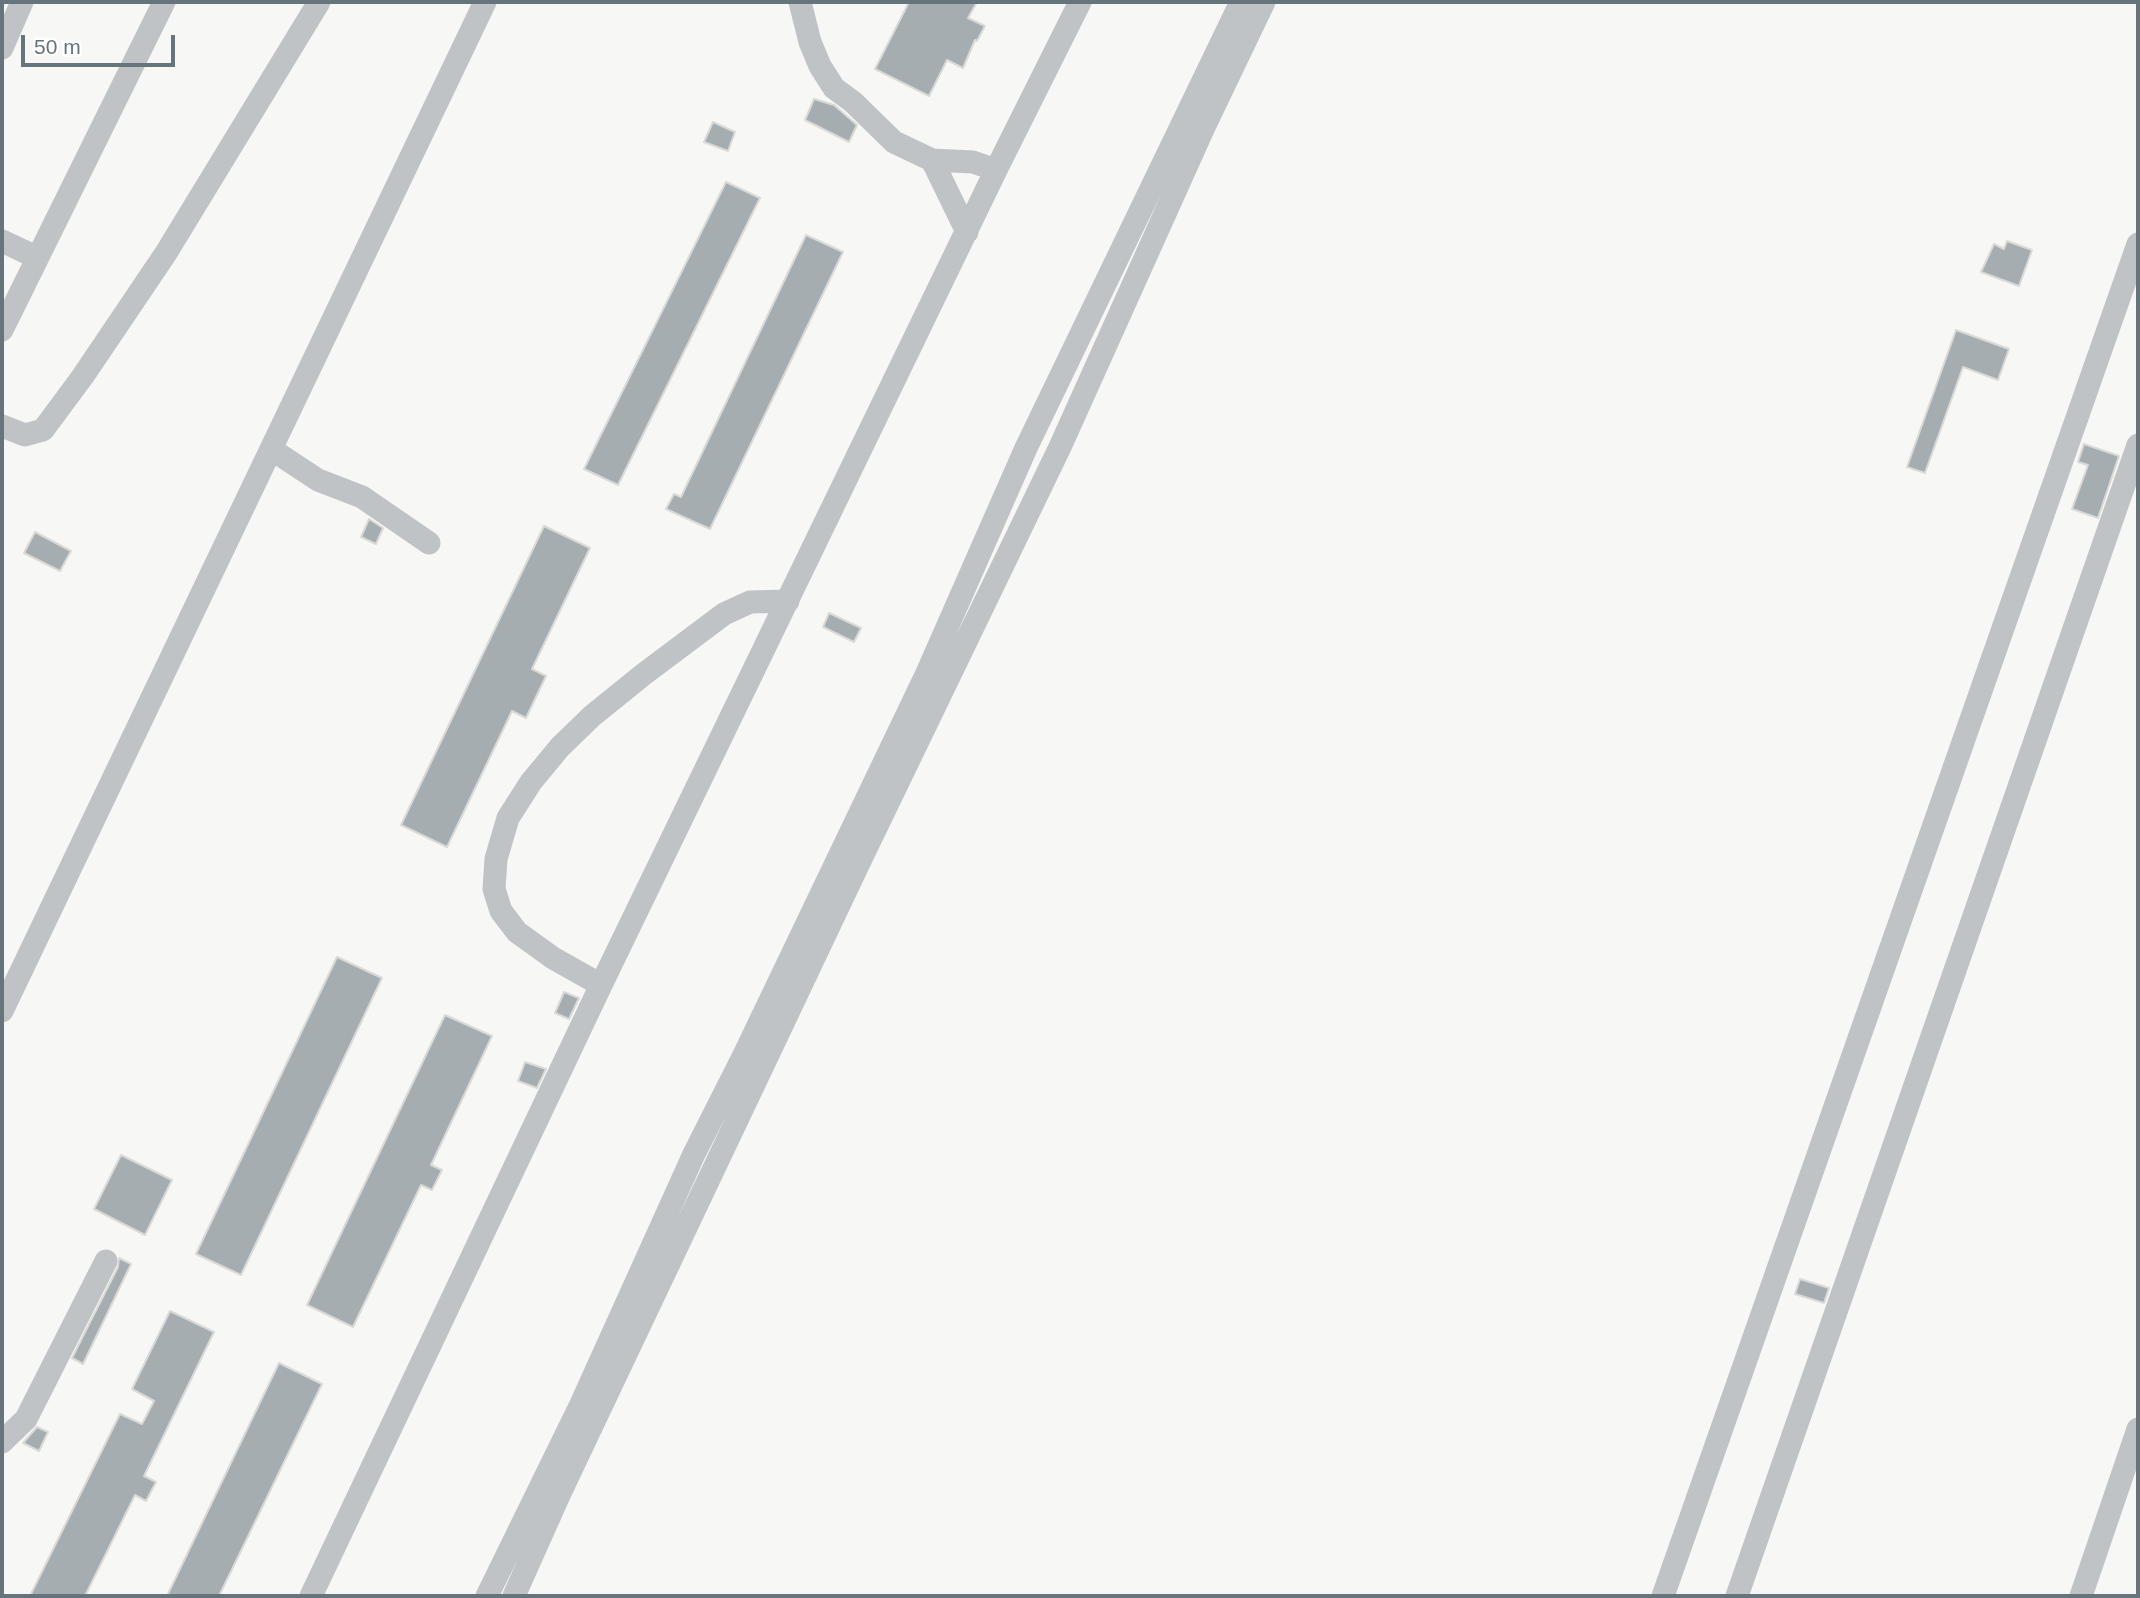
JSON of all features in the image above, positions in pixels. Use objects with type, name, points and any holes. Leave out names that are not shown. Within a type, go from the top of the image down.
[{"type":"street","points":[[2,48],[22,2]]},
{"type":"street","points":[[2,330],[164,2]]},
{"type":"street","points":[[2,426],[25,435],[43,430],[166,253],[319,2]]},
{"type":"street","points":[[2,1011],[485,2]]},
{"type":"street","points":[[800,2],[810,42],[820,66],[834,88],[853,102],[894,142],[932,160],[973,162],[996,170]]},
{"type":"street","points":[[311,1596],[601,985],[1080,2]]},
{"type":"street","points":[[487,1596],[581,1404],[694,1154],[927,673],[1026,448],[1241,2]]},
{"type":"street","points":[[514,1596],[864,853],[1060,447],[1204,127],[1264,2]]},
{"type":"street","points":[[932,160],[967,232]]},
{"type":"street","points":[[2,241],[36,257]]},
{"type":"street","points":[[1663,1596],[2138,244]]},
{"type":"street","points":[[1737,1596],[2138,445]]},
{"type":"street","points":[[271,449],[318,480],[362,497],[429,543]]},
{"type":"street","points":[[601,985],[553,958],[517,932],[501,911],[494,889],[496,859],[508,818],[531,782],[559,747],[644,674],[724,614],[750,602],[788,601]]},
{"type":"street","points":[[2,1442],[26,1419],[106,1261]]},
{"type":"street","points":[[2081,1596],[2138,1429]]},
{"type":"building","points":[[909,2],[977,2],[968,18],[985,26],[977,41],[975,40],[963,68],[947,60],[929,96],[875,69]]},
{"type":"building","points":[[814,99],[834,105],[857,125],[849,142],[805,120]]},
{"type":"building","points":[[713,122],[735,132],[728,151],[704,142]]},
{"type":"building","points":[[726,182],[760,198],[618,485],[584,469]]},
{"type":"building","points":[[806,235],[843,252],[710,529],[666,509],[674,494],[681,497]]},
{"type":"building","points":[[2007,241],[2032,250],[2019,286],[1981,272],[1994,244],[2004,249]]},
{"type":"building","points":[[1956,330],[2009,349],[1998,380],[1963,367],[1925,473],[1907,467]]},
{"type":"building","points":[[2084,444],[2119,456],[2098,518],[2072,509],[2088,465],[2078,462]]},
{"type":"building","points":[[369,519],[383,528],[376,544],[361,537]]},
{"type":"building","points":[[544,526],[590,548],[532,669],[546,676],[526,718],[512,711],[447,847],[401,825]]},
{"type":"building","points":[[35,532],[71,551],[60,571],[24,553]]},
{"type":"building","points":[[829,613],[861,628],[854,642],[823,627]]},
{"type":"building","points":[[337,957],[382,978],[241,1275],[196,1254]]},
{"type":"building","points":[[564,992],[579,998],[569,1019],[555,1013]]},
{"type":"building","points":[[445,1015],[492,1036],[431,1165],[442,1170],[432,1190],[421,1185],[353,1327],[307,1305]]},
{"type":"building","points":[[525,1062],[546,1069],[537,1088],[518,1081]]},
{"type":"building","points":[[121,1155],[172,1180],[145,1235],[94,1209]]},
{"type":"building","points":[[119,1258],[131,1264],[83,1364],[72,1358],[118,1267]]},
{"type":"building","points":[[1800,1279],[1829,1288],[1824,1303],[1795,1294]]},
{"type":"building","points":[[170,1311],[214,1332],[144,1476],[156,1482],[146,1501],[135,1495],[85,1596],[30,1596],[120,1414],[142,1424],[154,1401],[132,1389]]},
{"type":"building","points":[[279,1363],[322,1384],[219,1596],[167,1596]]},
{"type":"building","points":[[37,1427],[48,1432],[39,1451],[23,1443]]}]
